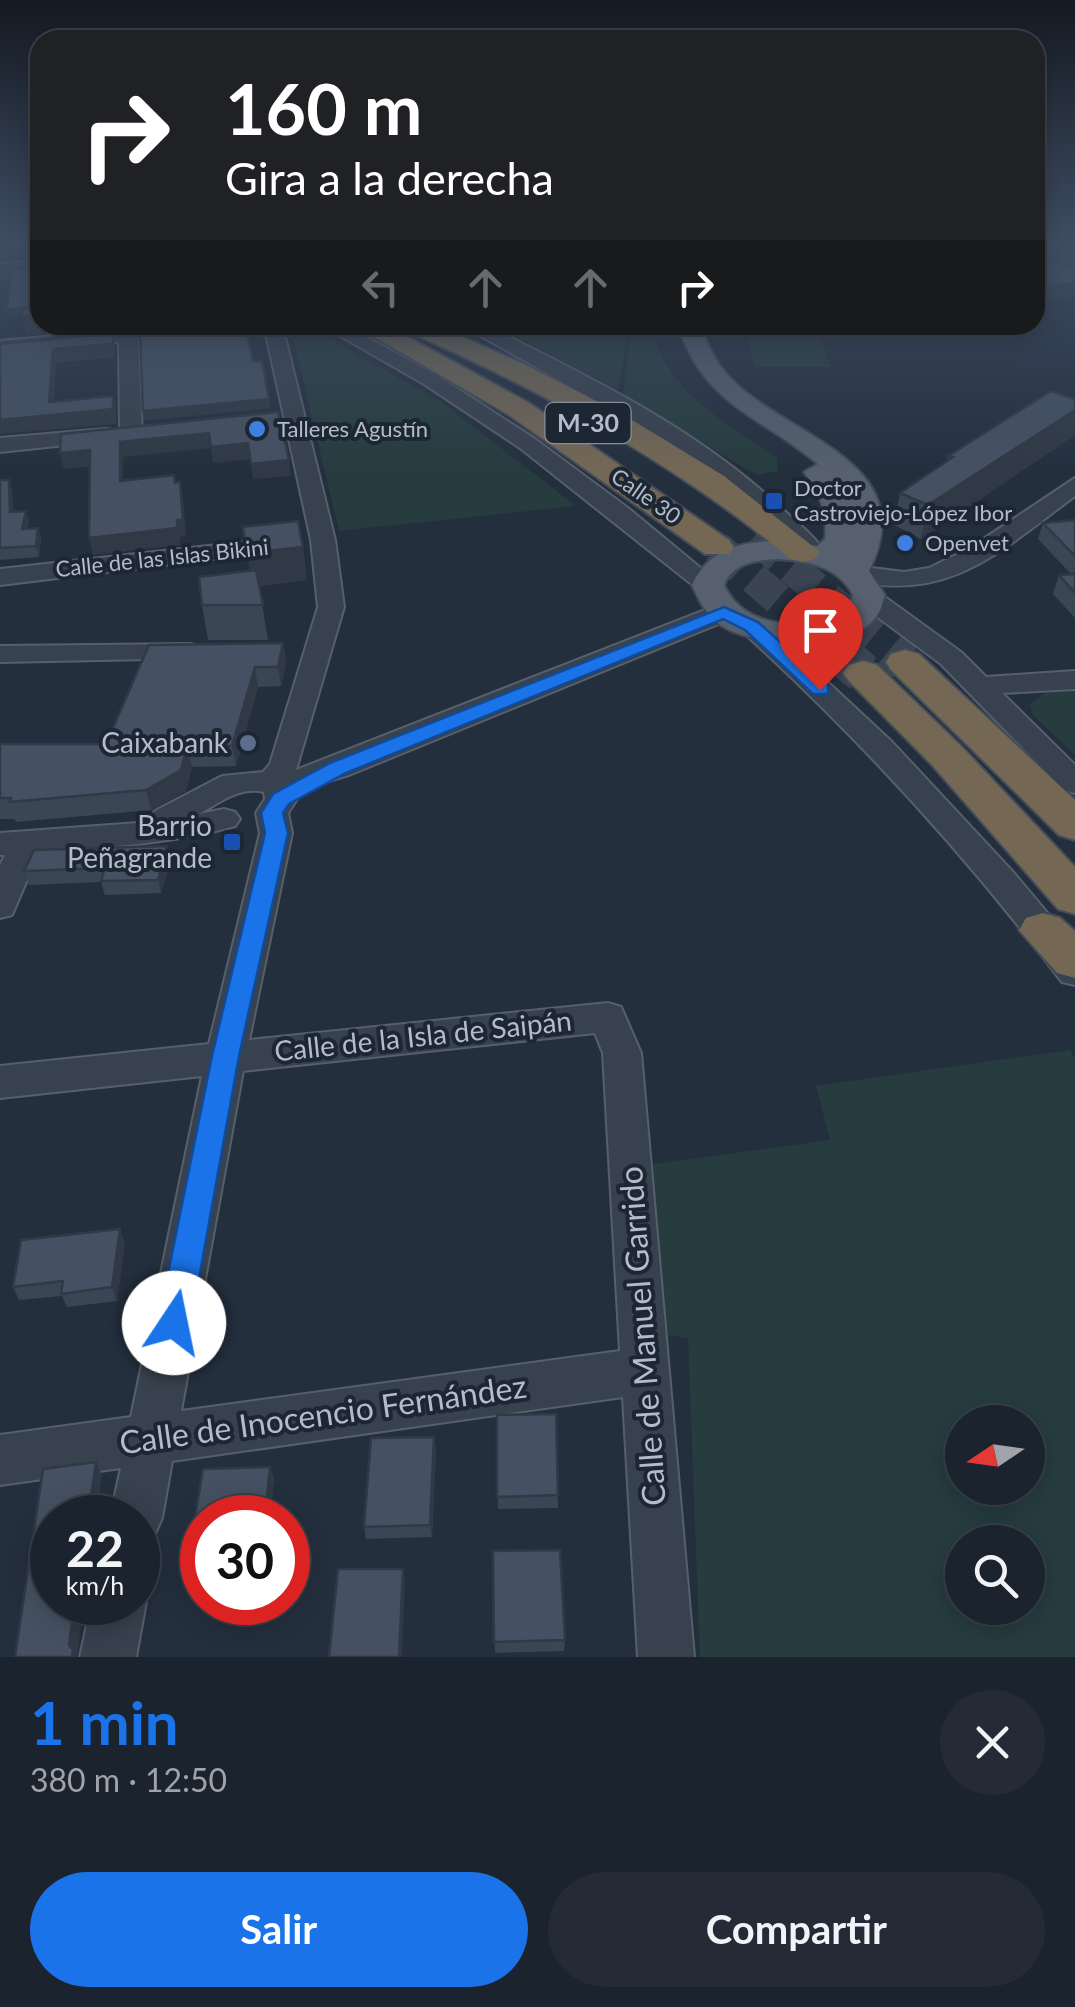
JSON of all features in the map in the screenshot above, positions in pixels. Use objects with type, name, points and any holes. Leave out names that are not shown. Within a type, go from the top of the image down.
[{"type":"highway","points":[[409,335],[417,361],[494,414],[555,463]]},
{"type":"highway","name":"Calle 30","points":[[414,335],[717,547]]},
{"type":"highway","name":"Calle 30","points":[[417,335],[553,401],[754,537]]},
{"type":"highway","points":[[420,335],[572,396],[666,453],[815,555]]},
{"type":"highway","points":[[905,662],[1075,825]]},
{"type":"highway","points":[[863,673],[947,756],[1064,929]]},
{"type":"main road","points":[[675,335],[685,362],[702,382],[739,416],[802,458],[830,487],[842,516],[836,548],[815,555],[743,554],[718,567],[728,608],[800,634],[832,630],[856,620],[863,614],[862,585],[870,527],[860,494],[832,459],[758,413],[717,379],[696,349],[692,335]]},
{"type":"main road","points":[[815,555],[862,585]]},
{"type":"street","points":[[0,348],[92,335]]},
{"type":"street","points":[[0,445],[140,432],[129,335]]},
{"type":"street","points":[[253,800],[284,767],[306,651],[332,606],[324,540],[275,335]]},
{"type":"street","points":[[349,335],[418,372],[555,463],[796,665],[1064,929],[1075,972]]},
{"type":"street","points":[[489,335],[558,371],[736,480],[815,555]]},
{"type":"street","points":[[264,419],[296,416]]},
{"type":"street","points":[[862,585],[945,588],[977,564],[982,552],[1075,485]]},
{"type":"street","name":"Calle de las Islas Bikini","points":[[0,577],[324,540]]},
{"type":"street","points":[[862,585],[920,632],[1075,782]]},
{"type":"street","points":[[0,906],[13,843],[186,829],[728,608]]},
{"type":"street","points":[[0,654],[218,652]]},
{"type":"street","points":[[976,686],[1075,680]]},
{"type":"street","points":[[141,1495],[269,856],[253,800]]},
{"type":"street","name":"Calle de la Isla de Saipán","points":[[0,1082],[608,1017]]},
{"type":"street","name":"Calle de Manuel Garrido","points":[[608,1017],[622,1054],[666,1657]]},
{"type":"street","name":"Calle de Inocencio Fernández","points":[[0,1460],[645,1372]]},
{"type":"street","points":[[108,1657],[114,1625]]},
{"type":"green space","points":[[292,335],[323,335],[443,403],[576,506],[339,531]]},
{"type":"green space","points":[[513,335],[626,335],[618,390]]},
{"type":"green space","points":[[631,335],[655,335],[668,367],[681,385],[715,415],[777,458],[778,471],[759,475],[749,471],[623,394]]},
{"type":"green space","points":[[747,336],[820,337],[831,367],[755,366]]},
{"type":"green space","points":[[1075,691],[1075,755],[1033,715],[1030,704],[1045,693]]},
{"type":"green space","points":[[1070,1050],[1075,1058],[1075,1657],[700,1657],[688,1338],[655,1333],[647,1165],[830,1140],[816,1086]]},
{"type":"building","points":[[113,335],[113,344],[53,349],[49,402],[113,396],[113,409],[0,420],[0,344]]},
{"type":"building","points":[[140,335],[247,335],[253,361],[262,361],[269,399],[143,411]]},
{"type":"building","points":[[1051,391],[1075,399],[1075,410],[928,505],[900,493],[953,457],[948,456]]},
{"type":"building","points":[[278,412],[289,460],[251,464],[248,443],[211,447],[209,433],[120,442],[120,481],[174,475],[175,483],[180,482],[183,520],[177,520],[177,528],[89,538],[90,450],[60,453],[61,434]]},
{"type":"building","points":[[0,480],[9,480],[10,512],[26,511],[22,529],[38,528],[36,546],[0,548]]},
{"type":"building","points":[[1075,520],[1075,556],[1043,523]]},
{"type":"building","points":[[298,521],[303,547],[247,553],[243,527]]},
{"type":"building","points":[[256,570],[263,605],[202,605],[199,577]]},
{"type":"building","points":[[1075,574],[1075,593],[1059,575]]},
{"type":"building","points":[[283,643],[278,667],[255,667],[232,746],[187,746],[181,770],[146,790],[9,802],[11,798],[0,798],[0,744],[106,744],[149,645]]},
{"type":"building","points":[[167,846],[158,880],[101,881],[105,868],[24,871],[34,850]]},
{"type":"building","points":[[120,1229],[112,1287],[61,1294],[63,1281],[13,1287],[21,1240]]},
{"type":"building","points":[[556,1414],[558,1495],[497,1497],[497,1415]]},
{"type":"building","points":[[434,1437],[430,1525],[364,1527],[371,1438]]},
{"type":"building","points":[[96,1462],[91,1495],[39,1495],[43,1469]]},
{"type":"building","points":[[270,1467],[267,1495],[199,1495],[203,1469]]},
{"type":"building","points":[[560,1550],[565,1640],[494,1642],[493,1551]]},
{"type":"building","points":[[30,1556],[30,1625],[72,1625],[72,1657],[15,1657]]},
{"type":"building","points":[[338,1569],[403,1569],[399,1657],[329,1657]]},
{"type":"tunnel","points":[[754,537],[845,612]]},
{"type":"tunnel","points":[[717,547],[793,612]]},
{"type":"tunnel","points":[[790,610],[863,673]]},
{"type":"tunnel","points":[[842,610],[905,662]]},
{"type":"place","name":"Talleres Agustín","points":[[257,429]]},
{"type":"place","name":"Doctor Castroviejo-López Ibor","points":[[774,501]]},
{"type":"place","name":"Openvet","points":[[905,543]]},
{"type":"place","name":"Caixabank","points":[[248,743]]},
{"type":"place","name":"Barrio Peñagrande","points":[[232,842]]},
{"type":"route","points":[[174,1323],[226,1056],[276,833],[272,813],[281,799],[338,768],[724,612],[752,626],[820,690]]}]
